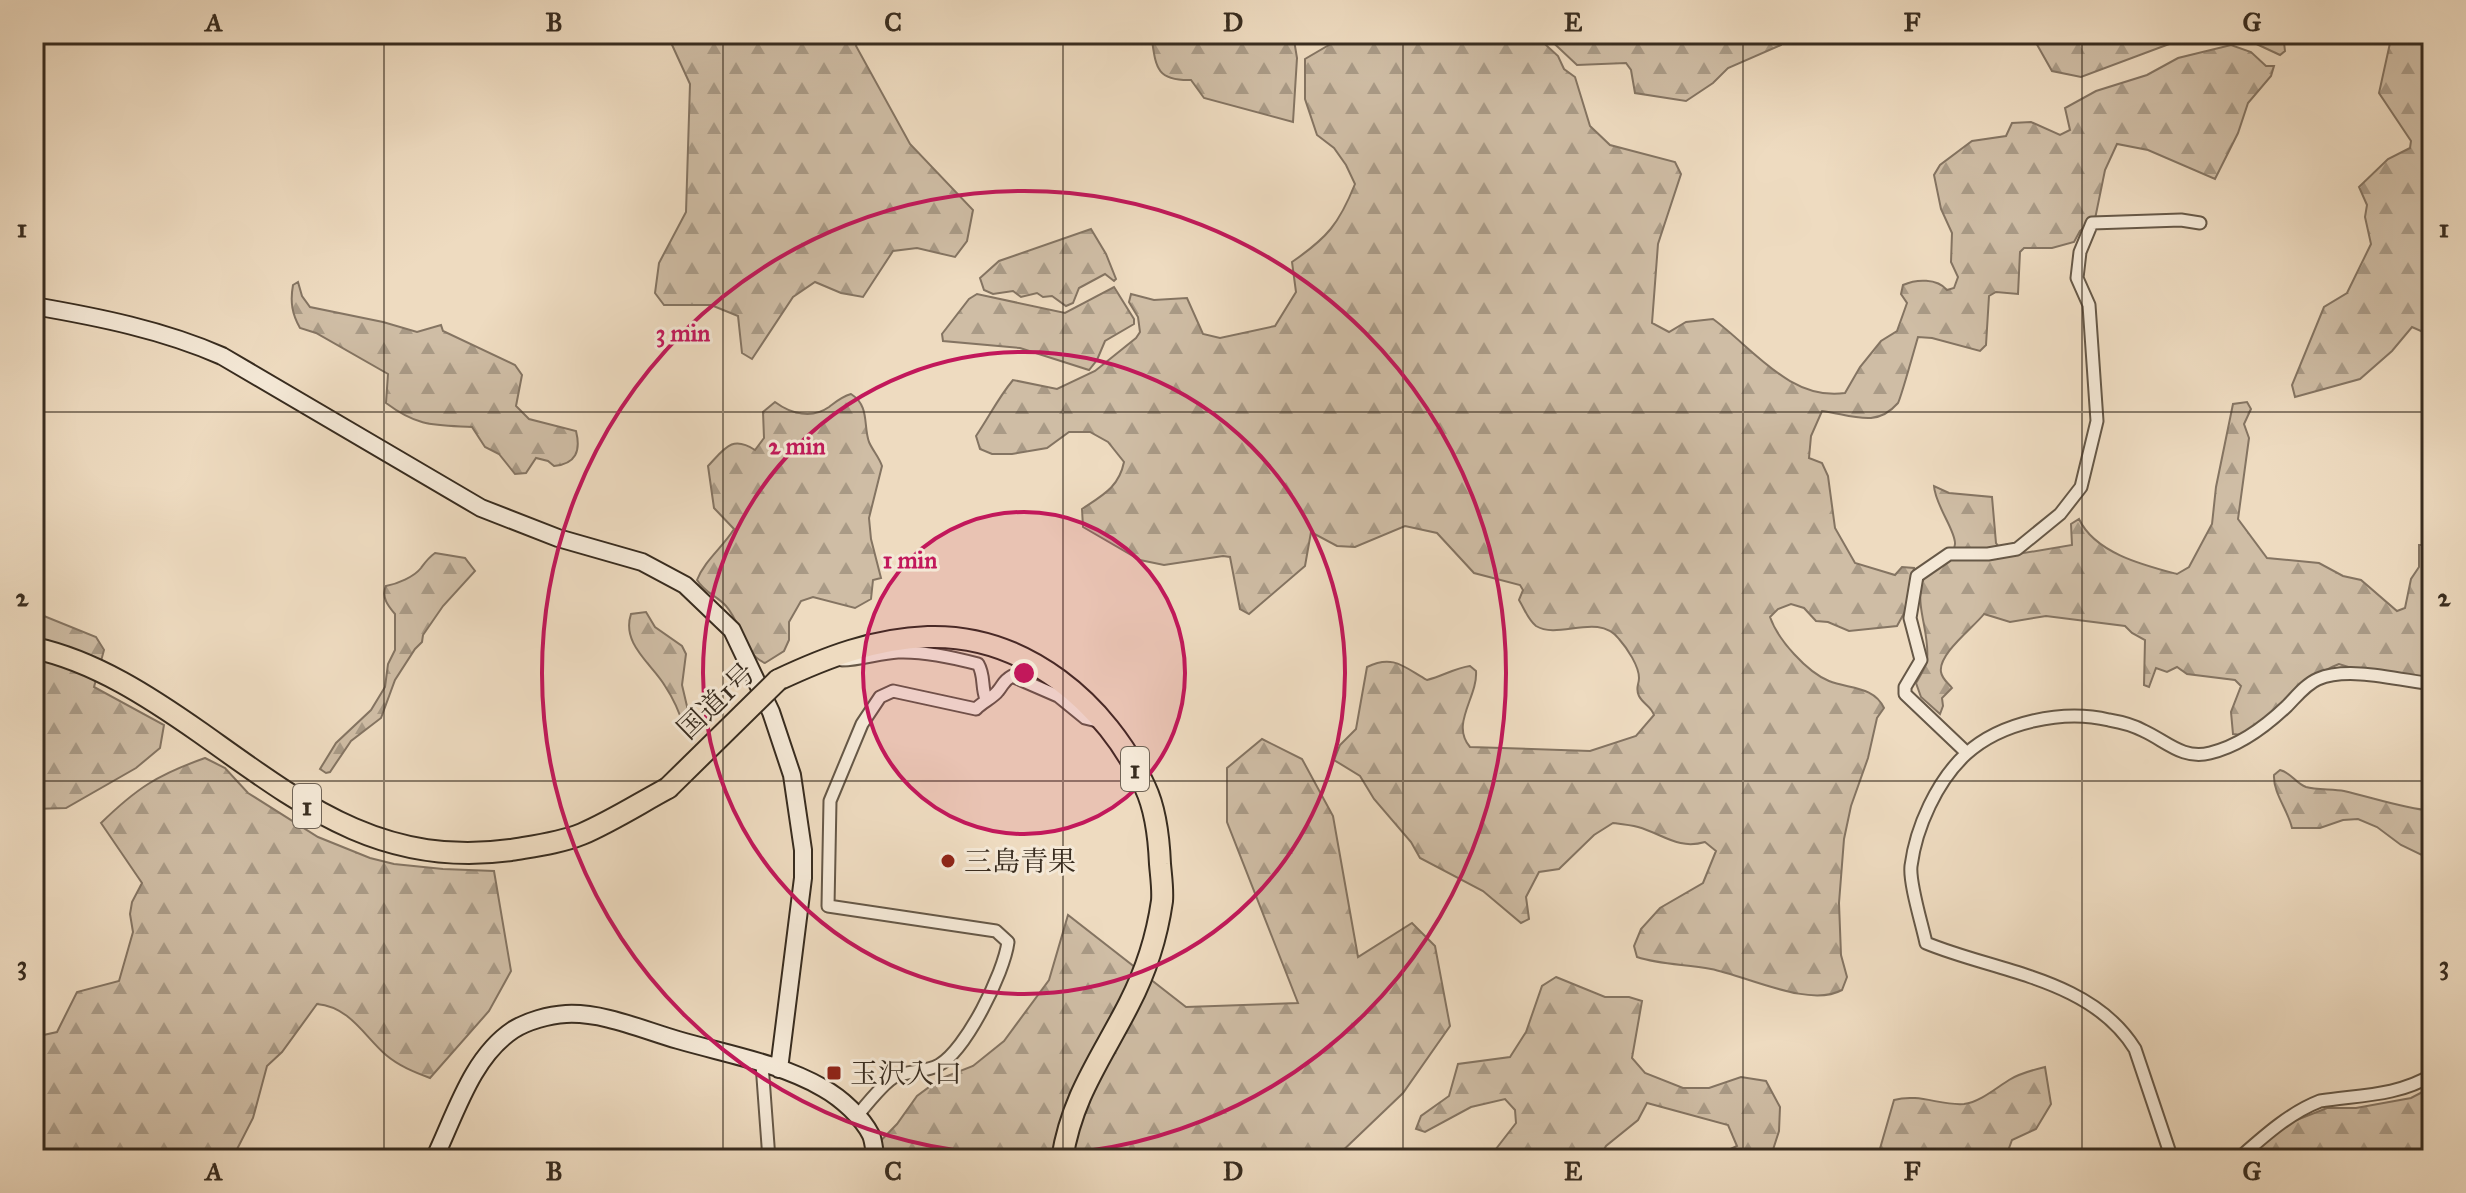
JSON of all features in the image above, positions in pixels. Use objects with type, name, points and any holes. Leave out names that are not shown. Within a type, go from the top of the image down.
[{"type":"highway","name":"国道1号","points":[[34,648],[93,668],[183,721],[297,801],[350,828],[397,846],[449,853],[487,853],[526,848],[580,835],[668,788],[778,680],[863,645],[929,637],[957,639],[994,647],[1051,673],[1105,723],[1124,748],[1147,790],[1159,843],[1162,898],[1151,951],[1130,1002],[1079,1095],[1065,1136],[1062,1159]]},
{"type":"street","points":[[1967,753],[1954,737],[1905,694],[1905,687],[1921,660],[1910,618],[1917,576],[1949,554],[1988,554],[2017,549],[2060,514],[2081,487],[2097,421],[2089,305],[2077,278],[2080,252],[2092,223],[2181,220],[2200,223]]},
{"type":"street","points":[[34,306],[135,326],[193,343],[222,356],[481,508],[558,538],[642,562],[685,585],[717,614],[732,630],[771,712],[792,775],[798,813],[803,850],[802,890],[779,1069]]},
{"type":"street","points":[[821,660],[857,660],[896,652],[952,657],[978,664],[983,673],[982,689],[986,699]]},
{"type":"street","points":[[2172,1159],[2135,1049],[2128,1037],[2109,1019],[2051,983],[1951,954],[1926,943],[1910,868],[1935,795],[1951,770],[1967,753],[2014,727],[2039,720],[2069,717],[2105,719],[2129,725],[2192,755],[2209,753],[2261,730],[2316,679],[2333,674],[2358,675],[2432,684]]},
{"type":"street","points":[[857,1116],[894,1077],[937,1067],[955,1053],[974,1024],[1006,956],[1008,942],[996,931],[828,906],[830,801],[862,724],[880,697],[893,691],[976,709],[997,694],[1003,681],[1012,676],[1058,696],[1085,718],[1105,723]]},
{"type":"street","points":[[434,1159],[476,1071],[492,1049],[514,1030],[565,1014],[595,1017],[762,1064],[824,1088],[857,1116],[871,1136],[876,1159]]},
{"type":"street","points":[[762,1064],[769,1159]]},
{"type":"street","points":[[2238,1159],[2290,1117],[2312,1104],[2398,1090],[2432,1075]]},
{"type":"green space","points":[[667,34],[860,34],[856,46],[910,144],[973,210],[967,241],[955,257],[917,248],[893,251],[863,297],[841,293],[815,282],[793,297],[752,359],[742,353],[738,316],[711,305],[664,305],[655,293],[659,263],[686,212],[690,84]]},
{"type":"green space","points":[[1151,34],[1293,34],[1297,58],[1293,122],[1204,98],[1191,80],[1179,80],[1163,74],[1156,62]]},
{"type":"green space","points":[[1380,34],[1534,34],[1558,56],[1564,69],[1575,77],[1590,126],[1610,145],[1675,162],[1681,174],[1658,244],[1652,323],[1669,332],[1686,322],[1713,319],[1773,370],[1807,389],[1825,393],[1845,393],[1860,367],[1881,341],[1897,331],[1907,303],[1901,294],[1903,285],[1926,281],[1938,283],[1947,290],[1954,288],[1958,277],[1951,262],[1952,233],[1941,209],[1934,175],[1940,165],[1972,141],[2006,136],[2012,123],[2031,122],[2060,135],[2070,130],[2065,108],[2096,91],[2147,75],[2178,58],[2231,45],[2251,52],[2266,66],[2274,66],[2271,76],[2248,103],[2238,133],[2215,179],[2148,150],[2117,144],[2105,170],[2095,219],[2080,231],[2074,242],[2052,248],[2024,248],[2020,252],[2018,294],[1996,292],[1989,296],[1986,345],[1980,351],[1918,337],[1900,399],[1889,411],[1865,418],[1822,411],[1811,436],[1809,458],[1822,463],[1828,476],[1835,528],[1855,563],[1895,575],[1902,567],[1914,568],[1908,606],[1897,626],[1849,631],[1828,622],[1816,621],[1804,608],[1791,604],[1778,609],[1770,617],[1786,645],[1820,677],[1867,692],[1884,708],[1877,718],[1844,839],[1839,903],[1841,955],[1847,977],[1842,990],[1828,995],[1796,993],[1711,969],[1637,957],[1634,946],[1641,929],[1660,908],[1703,883],[1716,851],[1705,842],[1679,843],[1638,827],[1613,823],[1594,835],[1559,869],[1539,872],[1526,897],[1529,919],[1521,923],[1483,891],[1420,858],[1360,776],[1334,760],[1340,745],[1356,729],[1367,667],[1384,662],[1398,664],[1427,680],[1459,668],[1470,666],[1476,671],[1463,729],[1470,747],[1590,751],[1636,736],[1654,715],[1638,693],[1638,673],[1632,657],[1610,631],[1590,627],[1556,630],[1536,626],[1519,600],[1523,590],[1520,585],[1474,573],[1437,533],[1405,526],[1355,547],[1337,546],[1311,532],[1305,566],[1249,614],[1240,609],[1230,557],[1164,565],[1140,560],[1083,527],[1082,509],[1109,490],[1122,471],[1124,462],[1108,442],[1090,432],[1069,432],[1047,448],[1012,454],[992,454],[980,449],[976,436],[1013,380],[1057,389],[1095,371],[1136,338],[1140,332],[1138,317],[1129,302],[1131,294],[1154,300],[1187,298],[1203,334],[1220,338],[1275,326],[1296,292],[1292,262],[1331,229],[1355,184],[1334,148],[1317,135],[1305,99],[1305,59],[1341,38]]},
{"type":"green space","points":[[1544,34],[1785,34],[1781,45],[1728,68],[1713,83],[1686,101],[1635,93],[1631,70],[1626,63],[1577,65]]},
{"type":"green space","points":[[2031,34],[2196,34],[2081,77],[2052,71]]},
{"type":"green space","points":[[2235,34],[2283,34],[2285,51],[2280,55]]},
{"type":"green space","points":[[2392,34],[2432,34],[2432,336],[2412,327],[2392,351],[2360,379],[2295,397],[2292,385],[2324,307],[2347,293],[2371,244],[2365,217],[2367,205],[2359,187],[2388,159],[2410,148],[2411,141],[2379,93]]},
{"type":"green space","points":[[1091,229],[1106,254],[1116,279],[1114,281],[1105,274],[1079,288],[1073,303],[1066,306],[1052,296],[1043,297],[1037,293],[1021,297],[1013,291],[993,294],[984,290],[980,278],[999,261]]},
{"type":"green space","points":[[298,282],[302,296],[310,307],[417,332],[441,325],[443,331],[515,365],[522,375],[516,406],[529,419],[576,431],[578,445],[575,455],[567,462],[554,466],[536,458],[526,473],[515,474],[499,454],[485,447],[472,427],[417,421],[397,411],[386,403],[388,374],[316,333],[300,328],[292,302],[293,285]]},
{"type":"green space","points":[[1114,287],[1134,324],[1105,341],[1089,370],[1020,348],[943,341],[942,334],[969,299],[977,294],[1065,313]]},
{"type":"green space","points":[[851,394],[861,404],[869,442],[882,466],[869,518],[881,578],[873,580],[871,599],[855,608],[813,597],[801,601],[789,622],[789,640],[784,651],[765,663],[752,653],[726,606],[697,580],[734,529],[714,508],[708,466],[729,446],[740,444],[755,450],[764,438],[763,412],[775,402],[788,410],[809,414],[822,411]]},
{"type":"green space","points":[[2247,402],[2251,409],[2244,424],[2249,438],[2238,519],[2267,558],[2319,563],[2343,576],[2361,580],[2397,611],[2405,608],[2411,579],[2419,567],[2419,545],[2432,545],[2432,678],[2358,670],[2339,664],[2312,679],[2255,727],[2242,735],[2233,734],[2231,712],[2241,686],[2235,680],[2187,674],[2177,667],[2167,672],[2156,668],[2149,687],[2144,685],[2145,640],[2125,626],[2046,616],[2010,622],[1984,614],[1945,657],[1941,672],[1952,688],[1942,698],[1940,714],[1921,697],[1916,683],[1927,660],[1927,641],[1921,586],[1928,574],[1949,558],[1955,544],[1934,486],[1949,493],[1992,497],[1996,543],[2006,556],[2072,545],[2071,524],[2079,519],[2086,531],[2108,549],[2135,562],[2177,574],[2189,567],[2212,524],[2216,487],[2233,404]]},
{"type":"green space","points":[[435,553],[465,558],[475,571],[443,606],[423,635],[422,642],[395,680],[381,718],[351,741],[330,772],[326,773],[320,769],[336,743],[371,710],[385,687],[388,664],[395,650],[395,614],[385,598],[386,586],[414,574]]},
{"type":"green space","points":[[34,612],[96,637],[104,650],[94,687],[164,725],[160,748],[136,768],[66,808],[34,809]]},
{"type":"green space","points":[[646,612],[655,627],[682,646],[686,654],[682,685],[689,727],[684,727],[668,691],[639,653],[630,635],[631,614]]},
{"type":"green space","points":[[1262,739],[1302,759],[1333,816],[1358,957],[1412,923],[1435,946],[1450,1026],[1403,1093],[1334,1159],[863,1159],[897,1124],[917,1096],[940,1079],[973,1066],[1004,1041],[1049,980],[1068,915],[1186,1007],[1298,1003],[1227,822],[1227,768]]},
{"type":"green space","points":[[205,758],[225,768],[248,793],[318,837],[370,858],[394,864],[494,871],[511,971],[489,1011],[430,1078],[391,1059],[348,1016],[329,1006],[317,1004],[282,1052],[267,1066],[253,1118],[232,1159],[34,1159],[34,1037],[57,1032],[77,992],[119,981],[133,932],[132,902],[142,883],[101,823],[148,784]]},
{"type":"green space","points":[[2280,770],[2306,787],[2344,791],[2432,811],[2432,860],[2358,819],[2343,820],[2320,828],[2292,828],[2274,782],[2274,775]]},
{"type":"green space","points":[[1556,977],[1605,997],[1629,997],[1642,1001],[1632,1058],[1645,1073],[1683,1088],[1709,1088],[1741,1077],[1766,1081],[1780,1107],[1779,1131],[1770,1159],[1709,1159],[1737,1146],[1728,1125],[1647,1103],[1638,1120],[1606,1146],[1599,1159],[1489,1158],[1516,1123],[1515,1110],[1505,1099],[1471,1107],[1425,1132],[1416,1129],[1421,1116],[1449,1096],[1458,1064],[1510,1057],[1526,1032],[1542,986]]},
{"type":"green space","points":[[2045,1067],[2051,1104],[2036,1129],[2012,1140],[2005,1159],[1877,1159],[1894,1100],[1912,1098],[1970,1103],[2018,1075]]},
{"type":"green space","points":[[2432,1087],[2432,1149],[2420,1159],[2243,1159],[2284,1125],[2327,1108],[2356,1108],[2411,1098]]},
{"type":"place","name":"三島青果","points":[[948,861]]},
{"type":"place","name":"玉沢入口","points":[[834,1073]]}]
